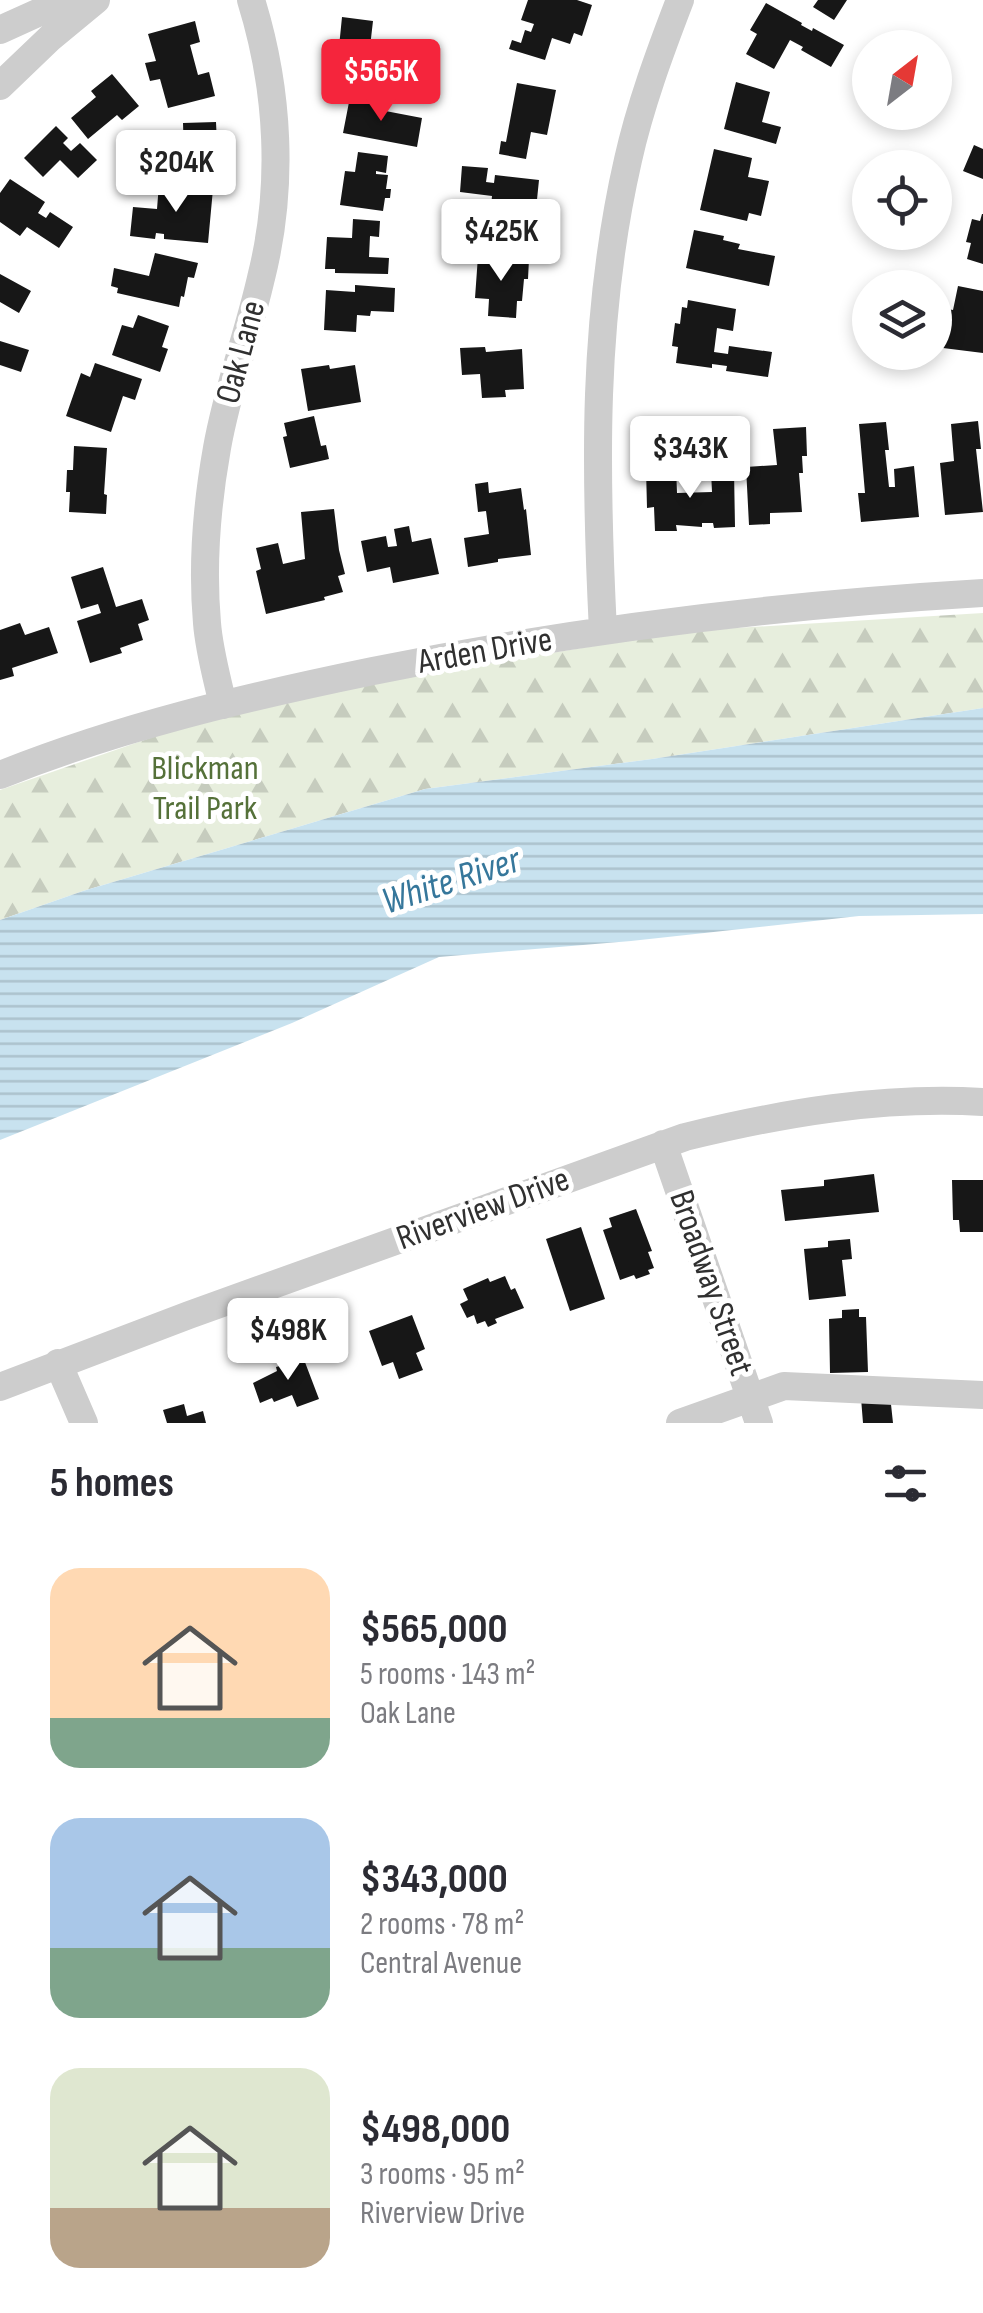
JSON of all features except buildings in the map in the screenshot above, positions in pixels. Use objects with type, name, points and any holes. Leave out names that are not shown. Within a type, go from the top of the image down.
[{"type":"street","points":[[0,30],[66,0]]},
{"type":"street","points":[[0,86],[96,0]]},
{"type":"street","name":"Oak Lane","points":[[223,705],[206,616],[210,498],[231,383],[267,252],[276,172],[268,66],[251,0]]},
{"type":"street","points":[[603,631],[597,408],[604,313],[628,160],[680,0]]},
{"type":"street","name":"Arden Drive","points":[[0,775],[143,724],[316,682],[501,646],[720,614],[983,593]]},
{"type":"street","name":"Riverview Drive","points":[[0,1387],[663,1144],[800,1112],[872,1104],[983,1102]]},
{"type":"street","name":"Broadway Street","points":[[663,1144],[755,1411]]},
{"type":"street","points":[[58,1363],[84,1423]]},
{"type":"street","points":[[680,1423],[755,1411],[784,1386],[983,1395]]},
{"type":"green space","name":"Blickman Trail Park","points":[[983,613],[983,708],[425,789],[83,891],[0,920],[0,790],[179,728],[361,684],[686,631]]},
{"type":"water","name":"White River","points":[[983,708],[983,914],[859,916],[439,957],[292,1023],[0,1140],[0,920],[83,891],[425,789]]}]
